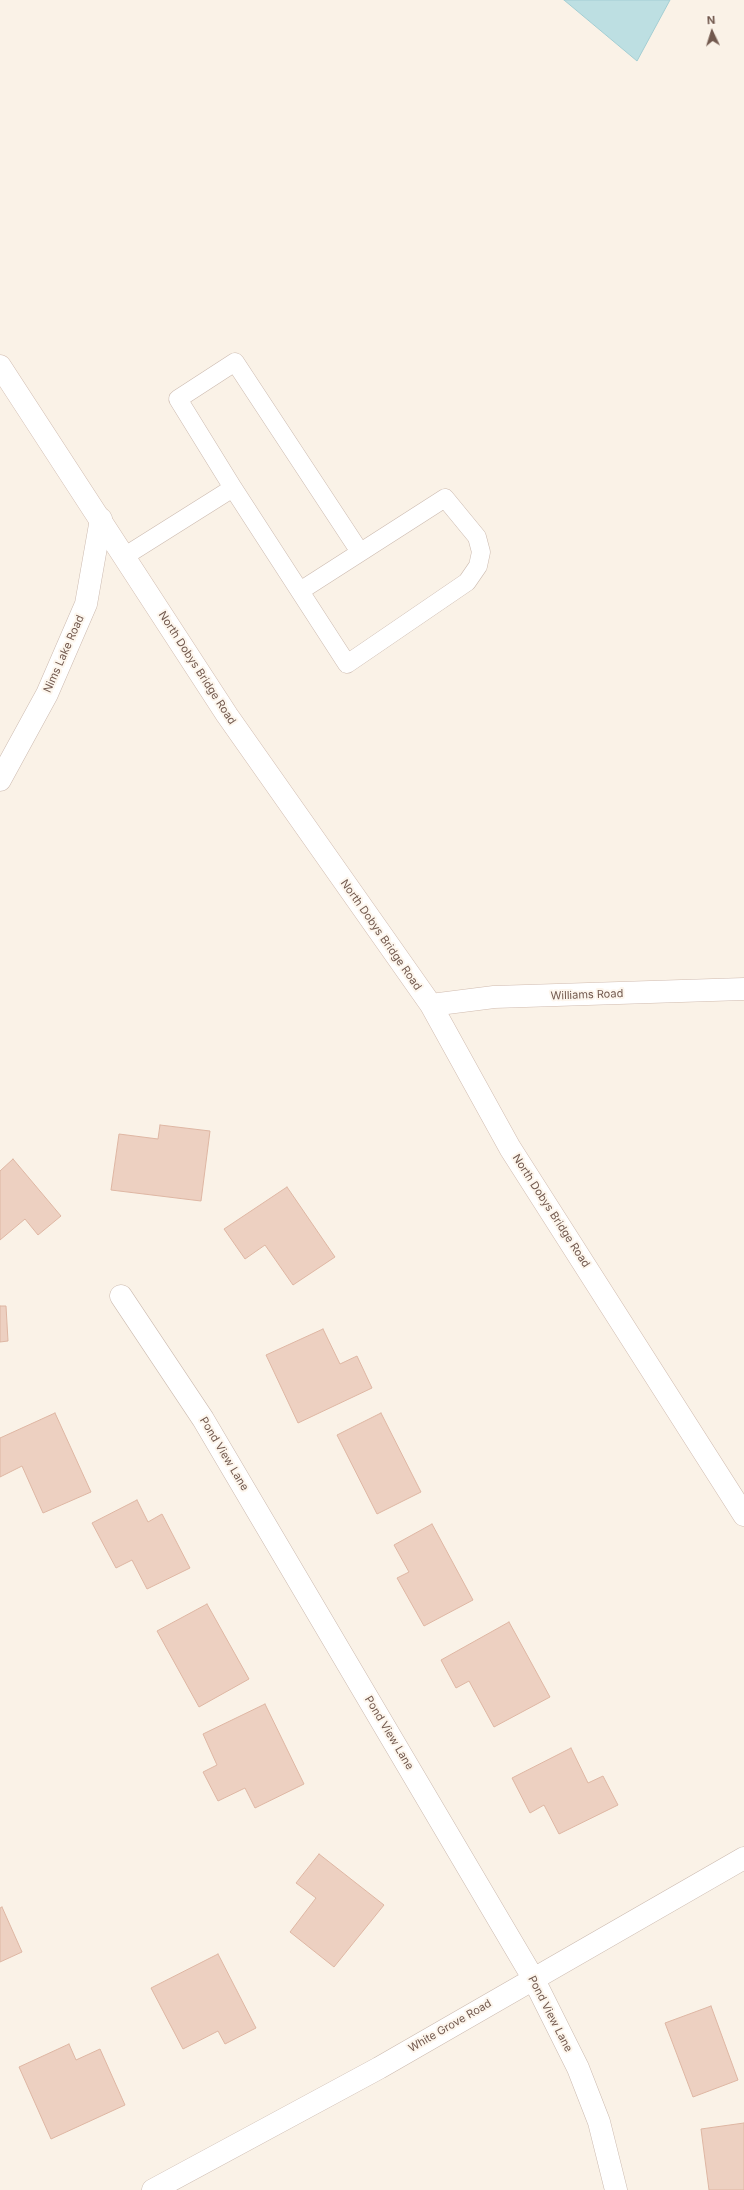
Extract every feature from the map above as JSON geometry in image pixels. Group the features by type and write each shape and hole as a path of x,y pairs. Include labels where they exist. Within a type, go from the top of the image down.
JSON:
{"street":[{"name":"North Dobys Bridge Road","path":"0,366 101,519 227,715 431,1005 510,1148 744,1515"},
{"name":"Nims Lake Road","path":"0,780 46,694 86,604 101,519"},
{"name":"Williams Road","path":"431,1005 494,997 744,989"},
{"name":"Pond View Lane","path":"121,1296 203,1419 533,1978 578,2068 599,2122 616,2190"},
{"name":"White Grove Road","path":"153,2190 379,2068 533,1978 744,1858"}],"lane":[{"path":"300,591 445,498 477,536 481,552 478,566 467,582 347,664 300,591 234,488 178,399 235,362 360,552"},
{"path":"125,556 234,488"}],"water":[{"path":"564,0 670,0 637,61"}],"building":[{"path":"160,1125 210,1131 201,1201 111,1190 119,1134 158,1139"},
{"path":"13,1159 61,1216 38,1235 25,1219 0,1240 0,1171"},
{"path":"287,1187 335,1257 293,1285 265,1245 245,1259 224,1229"},
{"path":"0,1306 6,1306 8,1341 0,1342"},
{"path":"323,1329 340,1364 357,1356 372,1388 298,1423 266,1355"},
{"path":"55,1413 91,1492 43,1513 22,1466 0,1477 0,1438"},
{"path":"381,1413 421,1492 377,1514 337,1435"},
{"path":"137,1500 148,1522 162,1514 190,1568 147,1589 132,1560 116,1568 92,1523"},
{"path":"432,1524 473,1600 424,1626 397,1578 409,1572 394,1545"},
{"path":"207,1604 249,1679 199,1707 157,1631"},
{"path":"509,1622 550,1697 494,1727 469,1681 456,1688 441,1660"},
{"path":"265,1704 304,1784 255,1808 245,1788 218,1801 203,1772 217,1765 203,1734"},
{"path":"571,1748 588,1783 603,1776 618,1805 559,1834 544,1805 530,1813 512,1778"},
{"path":"319,1854 384,1905 334,1967 290,1932 316,1898 296,1883"},
{"path":"2,1907 22,1952 0,1962 0,1908"},
{"path":"218,1954 256,2028 225,2044 218,2031 183,2049 151,1988"},
{"path":"711,2006 738,2080 693,2097 665,2023"},
{"path":"69,2044 76,2060 100,2049 125,2105 51,2139 19,2067"},
{"path":"744,2123 744,2190 709,2190 701,2129"}]}
